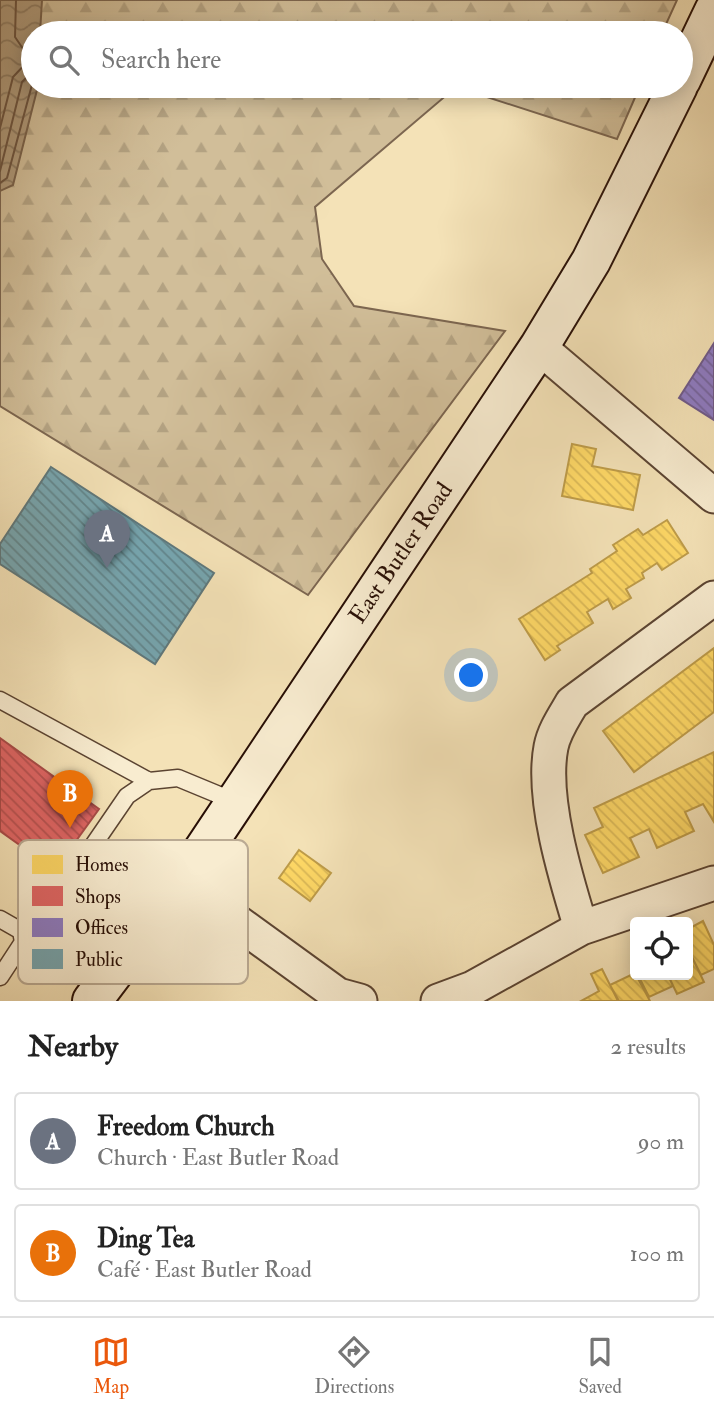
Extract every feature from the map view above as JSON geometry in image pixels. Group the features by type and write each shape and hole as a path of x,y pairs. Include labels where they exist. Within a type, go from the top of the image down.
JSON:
{"main road":[{"path":"693,55 714,11"},
{"name":"East Butler Road","path":"210,840 540,347 591,261 672,98"},
{"name":"East Butler Road","path":"92,1001 105,984"}],"street":[{"path":"540,347 714,496"},
{"path":"581,928 557,845 551,748 558,727 572,704 714,598"},
{"path":"438,1001 472,988 581,928 714,883"},
{"path":"248,930 338,995 360,1001"}],"lane":[{"path":"0,700 149,781"},
{"path":"97,840 127,796 149,781 178,778 236,802"},
{"path":"0,919 18,929"},
{"path":"0,977 18,950"}],"green space":[{"path":"0,0 677,0 667,21 21,21 21,98 443,98 315,207 322,259 354,306 505,331 308,595 0,406"},
{"path":"490,98 635,98 617,139"}],"water":[{"path":"0,0 42,0 41,21 21,21 21,98 35,98 13,185 0,191"}],"building: Homes":[{"path":"572,444 596,449 592,466 640,475 633,510 562,496"},
{"path":"667,520 688,553 662,570 657,563 642,573 644,578 626,589 631,598 613,609 608,599 587,612 593,623 557,646 560,650 545,660 519,619 592,573 590,569 617,551 613,545 638,529 643,535"},
{"path":"714,648 714,712 634,772 603,731"},
{"path":"714,752 714,822 703,804 685,812 694,831 657,848 649,829 630,838 639,857 603,873 585,835 603,827 594,808"},
{"path":"299,850 331,873 310,901 279,878"},
{"path":"703,921 714,945 714,969 701,975 693,959 693,926"},
{"path":"693,959 704,982 677,994 670,980 693,980"},
{"path":"602,969 618,1001 581,1001 599,991 591,974"},
{"path":"630,975 630,980 639,980 650,1001 619,1001 610,985"},
{"path":"640,980 670,980 673,986 649,997"}],"building: Shops":[{"path":"0,738 99,809 77,840 18,840 18,844 0,831"}],"building: Offices":[{"path":"714,343 714,420 679,398"}],"building: Public":[{"path":"51,467 214,573 155,664 0,564 0,544"}],"place":[{"name":"Freedom Church","path":"107,568"},
{"name":"Ding Tea","path":"70,828"}]}
